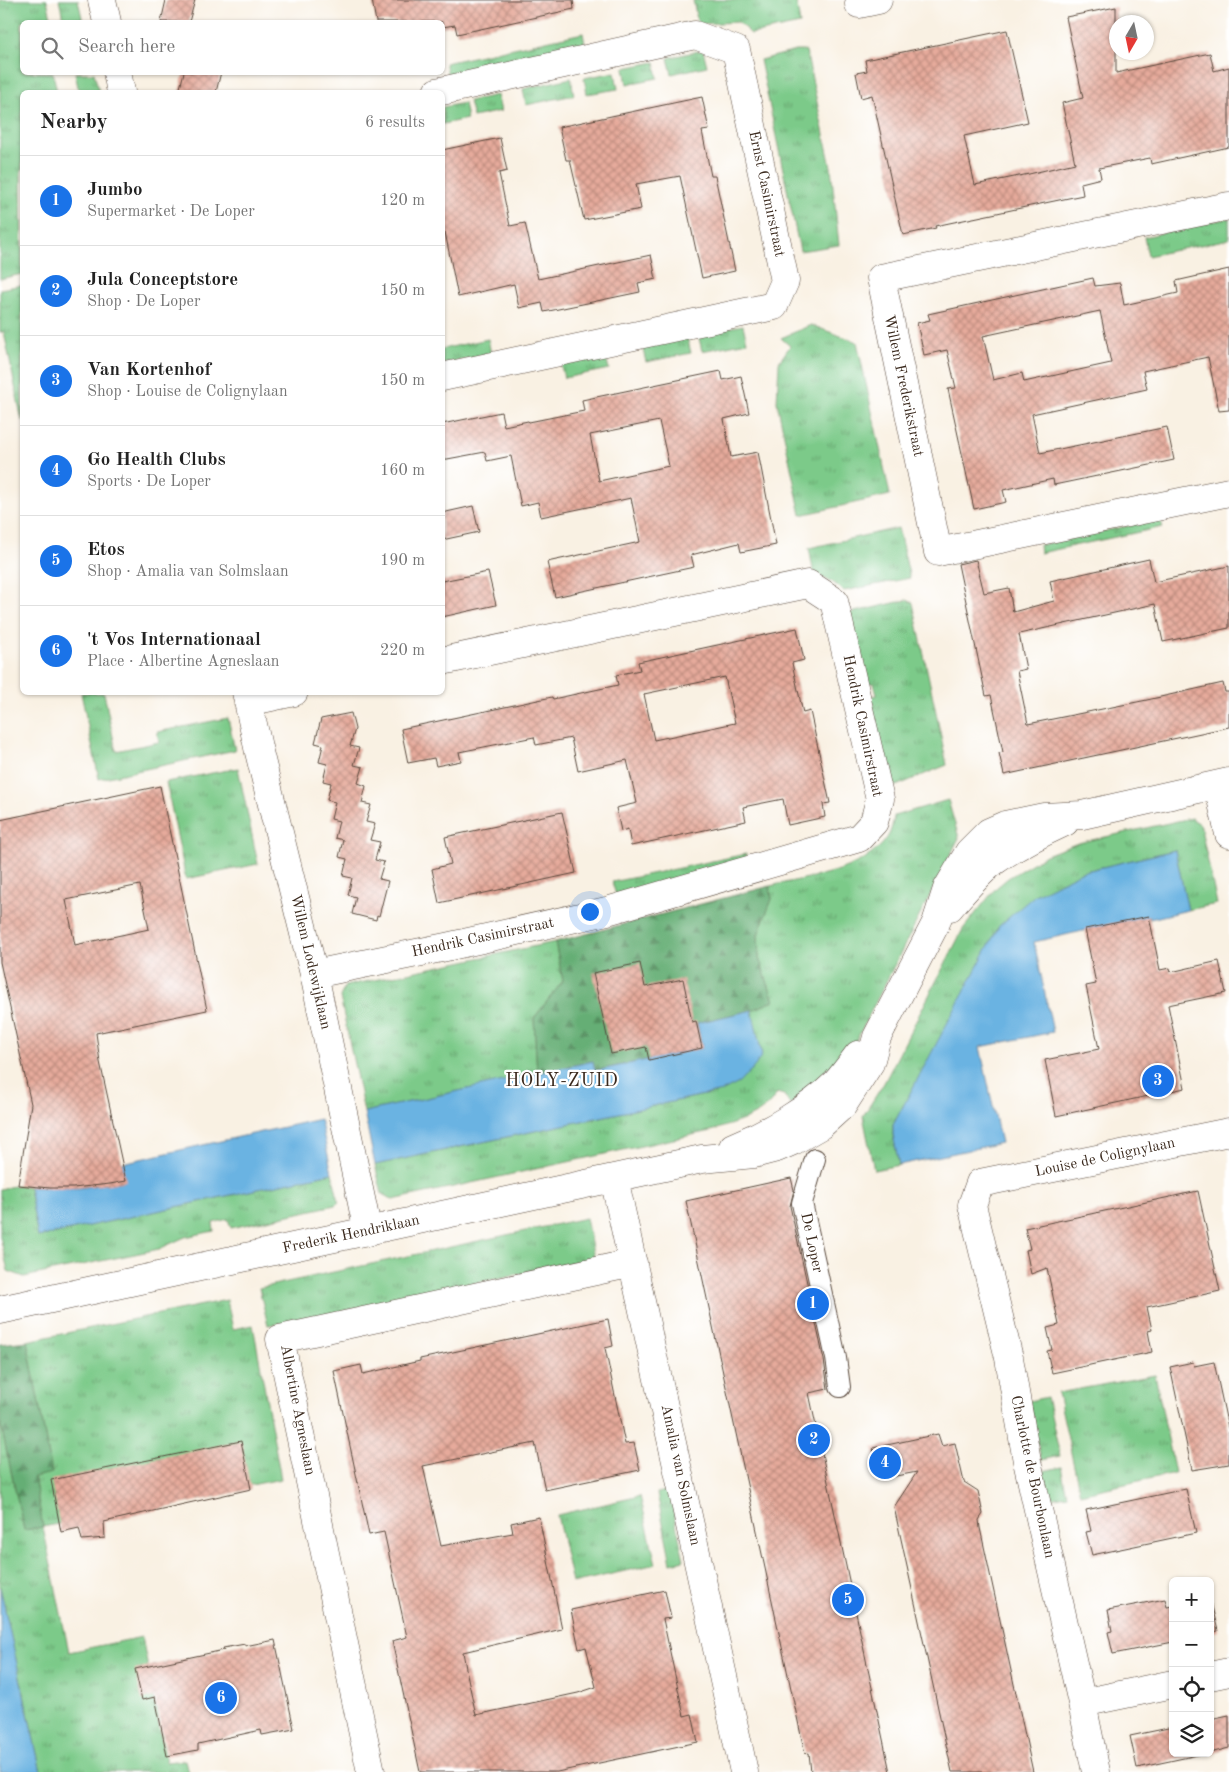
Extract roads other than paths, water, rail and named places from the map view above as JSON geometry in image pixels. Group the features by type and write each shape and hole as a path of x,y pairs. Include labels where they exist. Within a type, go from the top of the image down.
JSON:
{"street":[{"path":"102,0 107,20"},
{"name":"Ernst Casimirstraat","path":"445,90 695,34 736,50 784,281 774,306 445,376"},
{"path":"118,75 121,90"},
{"name":"Willem Frederikstraat","path":"1229,206 881,278 938,552 1229,492"},
{"name":"Hendrik Casimirstraat","path":"314,974 607,911 859,838 874,822 880,799 834,601 808,584 445,660"},
{"path":"247,697 266,695"},
{"name":"Willem Lodewijklaan","path":"247,697 314,974 368,1232"},
{"path":"1223,783 1229,834"},
{"name":"Frederik Hendriklaan","path":"0,1310 702,1159 749,1141 813,1102 836,1082 877,1037 936,923 975,878 993,862 1048,830 1082,814 1223,783"},
{"name":"Louise de Colignylaan","path":"980,1183 1229,1132"},
{"name":"De Loper","path":"815,1159 802,1202 836,1358 840,1386"},
{"name":"Amalia van Solmslaan","path":"614,1178 744,1772"},
{"name":"Charlotte de Bourbonlaan","path":"980,1183 972,1205 1009,1358 1027,1461 1096,1772"},
{"name":"Albertine Agneslaan","path":"371,1772 280,1339 633,1263"},
{"path":"1214,1675 1229,1672"},
{"path":"1082,1703 1169,1685"}],"water":[{"path":"1175,850 1188,910 1150,919 1149,916 1034,942 1053,1032 980,1047 1001,1143 899,1165 893,1125 999,926 1035,895 1081,872"},
{"path":"752,1010 762,1055 755,1066 739,1083 723,1091 375,1165 364,1112 593,1061 595,1071 702,1048 697,1023"},
{"path":"320,1119 332,1173 38,1237 29,1187 79,1188 125,1181 122,1163"},
{"path":"0,1587 41,1772 0,1772"}],"place":[{"name":"Van Kortenhof","path":"1158,1081"},
{"name":"Jumbo","path":"813,1304"},
{"name":"Jula Conceptstore","path":"814,1440"},
{"name":"Go Health Clubs","path":"885,1463"},
{"name":"Etos","path":"848,1600"},
{"name":"'t Vos Internationaal","path":"221,1698"}],"district":[{"name":"HOLY-ZUID","path":"562,1081"}]}
